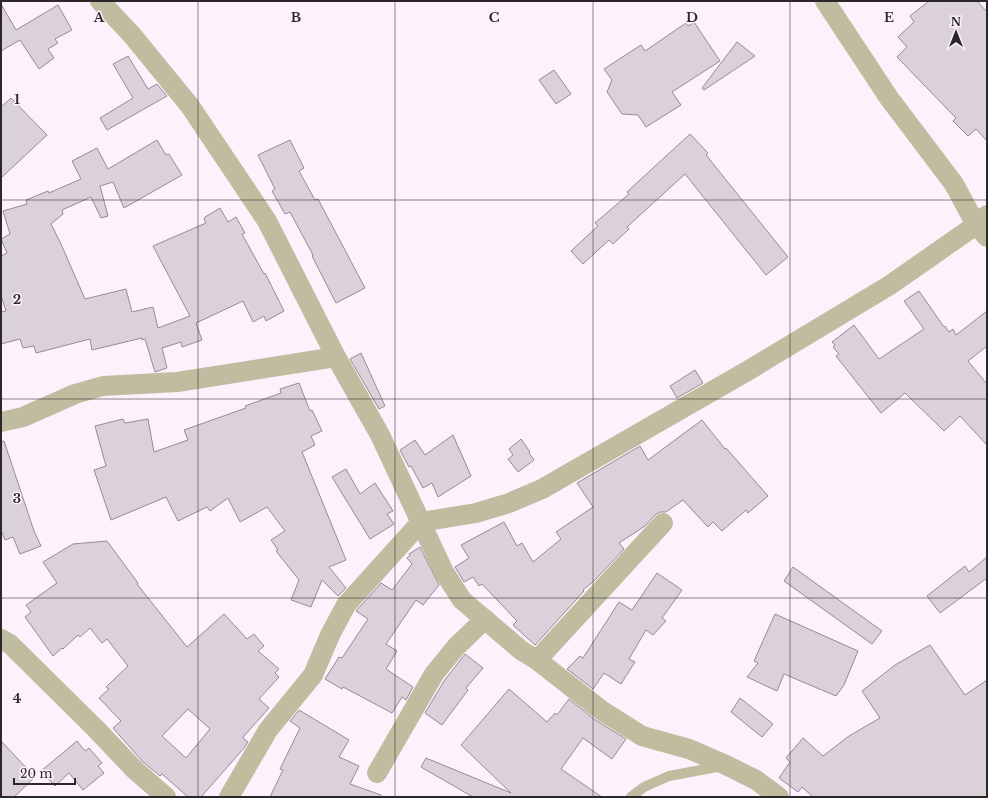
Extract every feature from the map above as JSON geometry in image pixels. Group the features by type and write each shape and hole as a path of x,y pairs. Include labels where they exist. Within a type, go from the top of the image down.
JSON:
{"street":[{"path":"100,1 132,35 190,106 267,222 336,357 380,435 444,572 462,600 522,651 537,660 601,710 642,736 689,749 726,765 756,780 779,797"},
{"path":"229,797 268,730 313,674 330,635 346,605 421,522 476,513 509,503 542,489 749,370 890,285 983,226 954,184 890,98 825,1"},
{"path":"1,422 23,416 75,394 103,386 177,382 336,357"},
{"path":"537,660 663,523"},
{"path":"377,773 434,674 456,647 484,619"},
{"path":"1,639 10,644 96,728 135,770 166,797"}],"lane":[{"path":"631,797 644,787 670,776 726,765"}],"building":[{"path":"929,1 977,1 987,12 987,141 976,129 968,136 953,121 956,118 897,57 907,47 898,37 914,22 910,16"},
{"path":"1,4 16,30 58,5 72,30 55,39 58,43 48,49 54,58 39,69 20,40 1,51"},
{"path":"694,22 720,61 672,92 681,105 646,127 638,115 622,114 607,92 612,80 604,69 641,45 645,51 686,23 688,26"},
{"path":"737,42 755,56 704,90 702,88"},
{"path":"128,56 148,89 157,84 167,96 107,130 100,118 133,98 113,64"},
{"path":"554,70 571,94 556,104 539,80"},
{"path":"11,98 47,135 1,178 1,107"},
{"path":"690,134 708,153 706,155 788,257 766,275 685,174 627,227 629,229 613,244 609,240 583,264 571,251 598,226 595,223 629,194 627,192"},
{"path":"157,140 166,155 169,154 182,175 124,208 113,182 100,186 108,216 101,218 91,197 62,210 63,214 51,224 85,299 126,289 132,312 153,307 158,328 190,316 153,246 206,223 204,219 205,217 220,208 228,222 236,217 245,233 242,234 264,274 265,273 284,311 266,321 264,316 253,322 243,301 196,323 202,340 182,347 181,342 162,348 167,368 155,372 145,339 142,340 142,338 92,350 90,339 36,353 34,346 23,348 20,339 1,344 1,312 6,311 1,295 1,256 7,253 1,239 10,234 3,211 27,204 26,200 48,191 49,193 81,179 72,161 97,148 108,169"},
{"path":"290,140 304,168 299,171 315,200 318,199 365,288 336,303 290,212 285,214 272,191 275,189 258,155"},
{"path":"919,291 944,327 945,326 949,332 953,329 956,335 987,311 987,346 968,361 987,384 987,445 960,416 944,431 905,393 881,413 836,356 839,354 833,347 835,345 832,342 854,325 879,359 924,329 904,301"},
{"path":"361,353 385,406 379,409 350,359"},
{"path":"695,370 703,383 677,398 670,386"},
{"path":"299,383 310,411 312,410 322,431 311,436 315,445 302,452 346,560 329,567 346,588 338,596 322,580 311,607 291,600 299,580 276,551 278,550 271,540 285,531 267,507 240,522 228,498 210,511 207,507 178,521 166,497 111,520 94,470 106,466 95,426 123,419 125,423 148,419 154,452 188,440 184,430 246,408 245,406 281,393 280,389"},
{"path":"702,420 725,449 726,448 768,496 748,513 746,510 722,531 713,522 708,527 683,500 666,512 660,512 655,515 645,526 619,543 624,549 594,581 583,590 584,591 535,645 513,625 517,621 482,584 479,586 473,577 464,582 455,567 469,558 461,545 504,522 517,546 522,543 533,562 561,539 556,532 593,507 577,483 640,446 648,460"},
{"path":"453,435 471,476 438,497 432,483 423,488 400,450 415,440 425,455"},
{"path":"521,439 534,460 518,472 508,459 513,455 509,449"},
{"path":"4,441 34,531 41,546 20,554 13,537 5,540 1,530 1,442"},
{"path":"346,469 360,494 375,483 393,511 387,514 394,524 370,539 332,477"},
{"path":"107,541 138,583 137,584 187,647 224,614 247,639 254,634 264,646 258,651 279,669 275,673 279,677 259,699 269,708 244,736 243,738 248,742 244,748 201,797 188,797 162,774 160,776 143,762 113,728 121,721 99,698 109,689 106,687 128,666 107,639 102,643 90,628 80,637 78,635 53,656 25,617 31,612 26,605 57,583 43,562 73,544","holes":["188,709 210,729 186,758 162,736"]},
{"path":"420,547 439,585 423,605 416,600 386,644 397,651 386,669 413,687 406,700 402,697 392,713 343,687 342,689 325,679 339,657 342,658 368,619 356,611 381,583 392,590 412,564 407,558 410,555 409,554"},
{"path":"987,557 987,578 940,613 927,596 965,566 969,572"},
{"path":"793,567 882,631 872,644 784,581"},
{"path":"657,573 682,590 662,618 666,621 653,635 646,630 629,659 635,662 621,684 604,673 593,689 567,669 580,656 583,658 619,602 632,610"},
{"path":"775,614 858,651 844,685 836,696 784,674 777,691 747,677 758,663 754,661"},
{"path":"930,645 965,695 987,680 987,797 813,797 802,787 798,792 779,778 790,762 786,758 803,738 823,756 849,736 880,718 862,691 895,665"},
{"path":"465,654 483,668 466,688 468,690 442,725 425,713 444,681"},
{"path":"509,689 547,722 555,713 557,715 569,699 594,719 626,739 612,759 583,738 561,769 602,797 473,797 421,767 426,758 511,793 461,745"},
{"path":"740,698 773,724 762,737 731,712"},
{"path":"299,710 349,740 339,757 359,766 350,784 381,795 381,797 270,797 283,770 280,769 300,728 290,721"},
{"path":"1,741 35,777 14,797 1,797"},
{"path":"77,741 85,751 89,748 102,763 98,766 104,773 83,790 69,773 55,786 41,771"}]}
